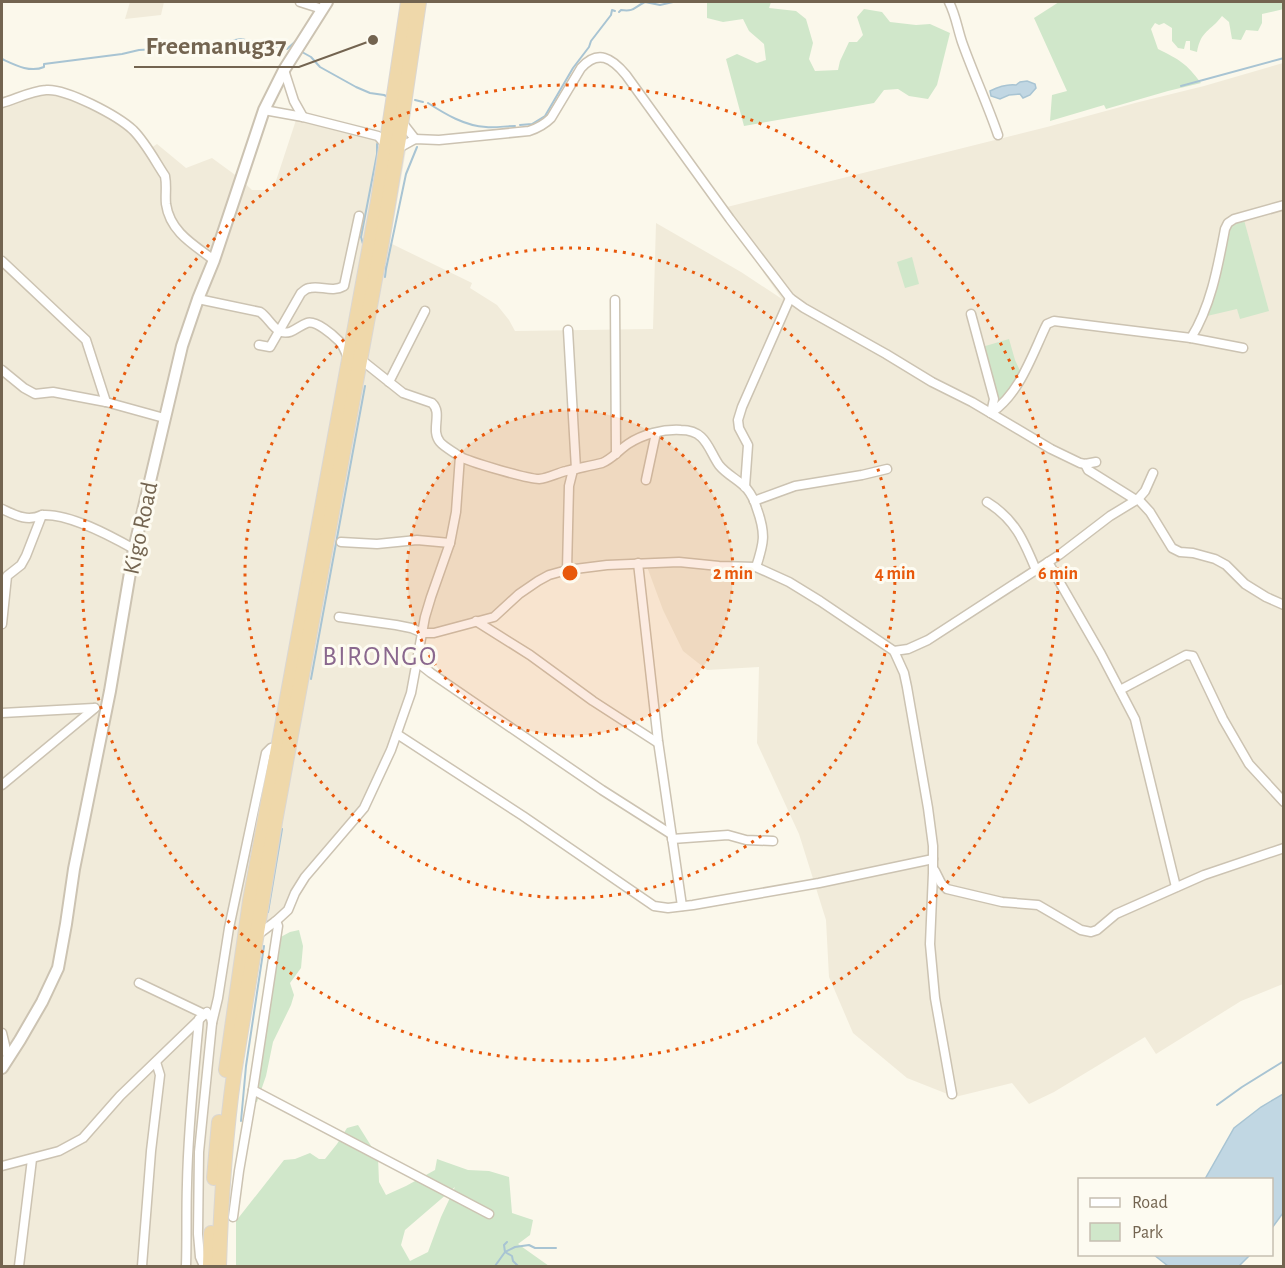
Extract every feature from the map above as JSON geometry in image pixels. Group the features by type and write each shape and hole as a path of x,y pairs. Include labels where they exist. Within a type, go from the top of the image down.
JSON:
{"highway":[{"path":"210,1266 216,1149 229,1040 250,901 354,359 408,2"},
{"path":"219,1266 222,1187 229,1107 256,936 357,374 354,359 355,329 388,140 401,121 418,2"}],"street":[{"path":"300,2 324,5"},
{"path":"950,2 957,16 958,29 978,85 985,97 998,135"},
{"name":"Kigo Road","path":"2,1068 42,1002 58,968 74,869 107,708 134,549 182,346 214,260 264,110 284,70 324,5"},
{"path":"264,110 303,117 388,140 440,140 529,131 545,125 551,118 586,63 593,58 601,57 609,60 617,64 626,75 789,298 837,328 1051,449 1076,462 1085,464 1096,462"},
{"path":"284,70 294,101 303,117"},
{"path":"2,103 40,91 54,90 71,94 119,119 138,136 165,176 168,213 176,230 214,260"},
{"path":"401,121 415,139"},
{"path":"1191,338 1199,325 1213,285 1228,223 1234,219 1284,205"},
{"path":"259,345 270,346 301,293 310,287 332,289 344,286 359,216"},
{"path":"2,261 86,340 106,402"},
{"path":"745,487 748,445 738,420 789,298"},
{"path":"198,299 260,312 278,331 289,333 306,323 319,324 340,341 354,359 373,369 407,395 436,406 438,411 436,428 440,442 460,456 530,478 546,478 564,471 602,463 638,439 656,433 689,430 707,442 723,470 745,487 754,501 763,528 764,541 756,567"},
{"path":"615,300 616,454"},
{"path":"389,382 424,311"},
{"path":"971,314 994,399 991,414"},
{"path":"991,414 1006,400 1026,368 1047,324 1054,321 1191,338 1243,348"},
{"path":"340,341 355,329"},
{"path":"567,570 569,490 575,470 568,330"},
{"path":"357,374 373,369"},
{"path":"2,370 35,394 53,392 106,402 164,418"},
{"path":"646,480 656,433"},
{"path":"256,936 288,910 305,877 364,808 391,750 409,700 425,617 450,543 456,513 460,456"},
{"path":"1085,464 1088,470 1137,499 1150,512 1172,548 1180,552 1215,559 1226,565 1245,584 1284,605"},
{"path":"754,501 795,486 887,469"},
{"path":"894,651 908,649 928,640 1048,562 1137,499 1145,490 1153,473"},
{"path":"987,502 1006,515 1020,535 1036,570"},
{"path":"2,510 31,519 42,515 77,522 134,549"},
{"path":"2,624 8,576 21,565 42,515"},
{"path":"341,542 377,544 417,540 450,543"},
{"path":"339,616 411,628 423,633 434,633 494,617 519,594 549,575 567,570 607,565 679,562 756,567 789,582 894,651 907,687 928,808 933,859 930,952 935,998 952,1094"},
{"path":"1048,562 1135,719 1176,887"},
{"path":"638,563 658,743 682,906"},
{"path":"476,621 530,655 593,701 658,743"},
{"path":"1120,690 1186,655 1193,656 1222,719 1250,764 1284,802"},
{"path":"417,662 672,836 728,835 746,840 773,841"},
{"path":"2,785 95,708"},
{"path":"2,713 107,708"},
{"path":"397,734 532,822 654,906 668,908 819,883 933,859"},
{"path":"204,1266 200,1257 198,1234 199,1152 212,1023 229,928 266,753 271,748 278,747"},
{"path":"933,869 947,889 1002,902 1038,905 1082,930 1090,932 1116,914 1203,874 1284,848"},
{"path":"261,910 267,919 276,921"},
{"path":"233,1217 278,926 276,921"},
{"path":"139,983 201,1017 208,1015 212,1023"},
{"path":"2,1167 68,1147 83,1138 120,1096 210,1009 218,998"},
{"path":"186,1266 187,1174 193,1085 201,1017"},
{"path":"2,1033 8,1058"},
{"path":"142,1266 151,1151 160,1075 156,1062"},
{"path":"253,1090 489,1214"},
{"path":"19,1266 32,1159"}],"shaded area":[{"path":"130,2 164,2 161,15 125,19"},
{"path":"1283,63 1283,984 1241,1001 1156,1054 1145,1037 1054,1092 1029,1104 1012,1083 955,1097 907,1078 853,1033 829,977 826,920 799,834 757,743 759,667 707,670 683,651 663,610 646,564 550,576 495,617 424,634 411,694 365,808 306,878 289,911 259,937 237,1076 224,1266 2,1266 2,101 39,89 86,98 151,148 157,144 186,168 212,158 252,190 273,190 296,120 359,134 406,150 390,243 472,283 470,288 497,305 515,331 653,329 656,223 741,272 782,299 719,209 1047,127"}],"green space":[{"path":"707,2 771,2 769,8 796,11 806,19 813,43 809,59 815,71 838,70 849,42 857,42 863,35 857,17 864,9 882,12 890,22 930,24 950,33 937,85 928,99 909,96 898,89 884,90 874,103 744,126 726,59 737,54 757,63 766,60 764,44 749,31 743,19 723,22 707,18"},
{"path":"1059,2 1283,2 1284,9 1262,14 1262,23 1258,31 1246,30 1241,40 1232,39 1229,22 1222,16 1201,39 1197,52 1190,50 1190,41 1186,41 1184,49 1178,48 1172,41 1172,28 1164,23 1159,25 1155,23 1151,29 1158,49 1182,63 1201,83 1106,109 1104,105 1050,121 1052,95 1067,91 1034,18"},
{"path":"1244,220 1269,311 1240,319 1237,309 1207,316 1219,275 1230,223"},
{"path":"912,257 919,284 905,288 897,262"},
{"path":"1009,339 1021,373 998,406 982,347"},
{"path":"299,930 303,946 301,968 290,983 294,995 273,1042 266,1076 257,1102 252,1102 277,939"},
{"path":"358,1125 378,1157 379,1182 386,1195 435,1170 437,1159 468,1170 489,1171 509,1177 512,1213 533,1220 530,1235 518,1244 549,1266 236,1266 236,1221 284,1160 295,1159 310,1153 319,1159 325,1159 347,1128","holes":["455,1187 428,1252 410,1261 401,1245 405,1230"]}],"water":[{"path":"1027,81 1035,84 1036,88 1030,95 1023,98 1020,94 1000,99 991,96 990,91 996,88"},
{"path":"1283,1094 1283,1213 1273,1227 1273,1178 1206,1178 1234,1128 1261,1107"},
{"path":"1155,1256 1249,1256 1239,1266 1168,1266"}],"waterway":[{"path":"619,12 632,10 645,2 660,5 673,2"},
{"path":"520,125 532,124 545,116 573,68 611,15 612,10 615,11"},
{"path":"2,59 23,68 39,69 44,67 44,64 139,50 194,47 241,39 287,49 297,40"},
{"path":"302,52 311,57 320,67 356,87 388,97"},
{"path":"1181,86 1284,58"},
{"path":"415,100 423,102"},
{"path":"428,103 470,124 489,127 515,126"},
{"path":"363,244 361,237 377,144"},
{"path":"386,269 406,174 417,147"},
{"path":"384,265 385,277"},
{"path":"311,679 365,386"},
{"path":"268,912 282,829"},
{"path":"241,1121 246,1066 264,946"},
{"path":"1217,1105 1284,1061"},
{"path":"507,1242 504,1245 505,1252 512,1256 518,1266"},
{"path":"495,1266 505,1252 515,1247 529,1245 535,1248 556,1248"}],"place":[{"name":"Freemanug37","path":"373,40"}],"district":[{"name":"BIRONGO","path":"380,656"}]}
